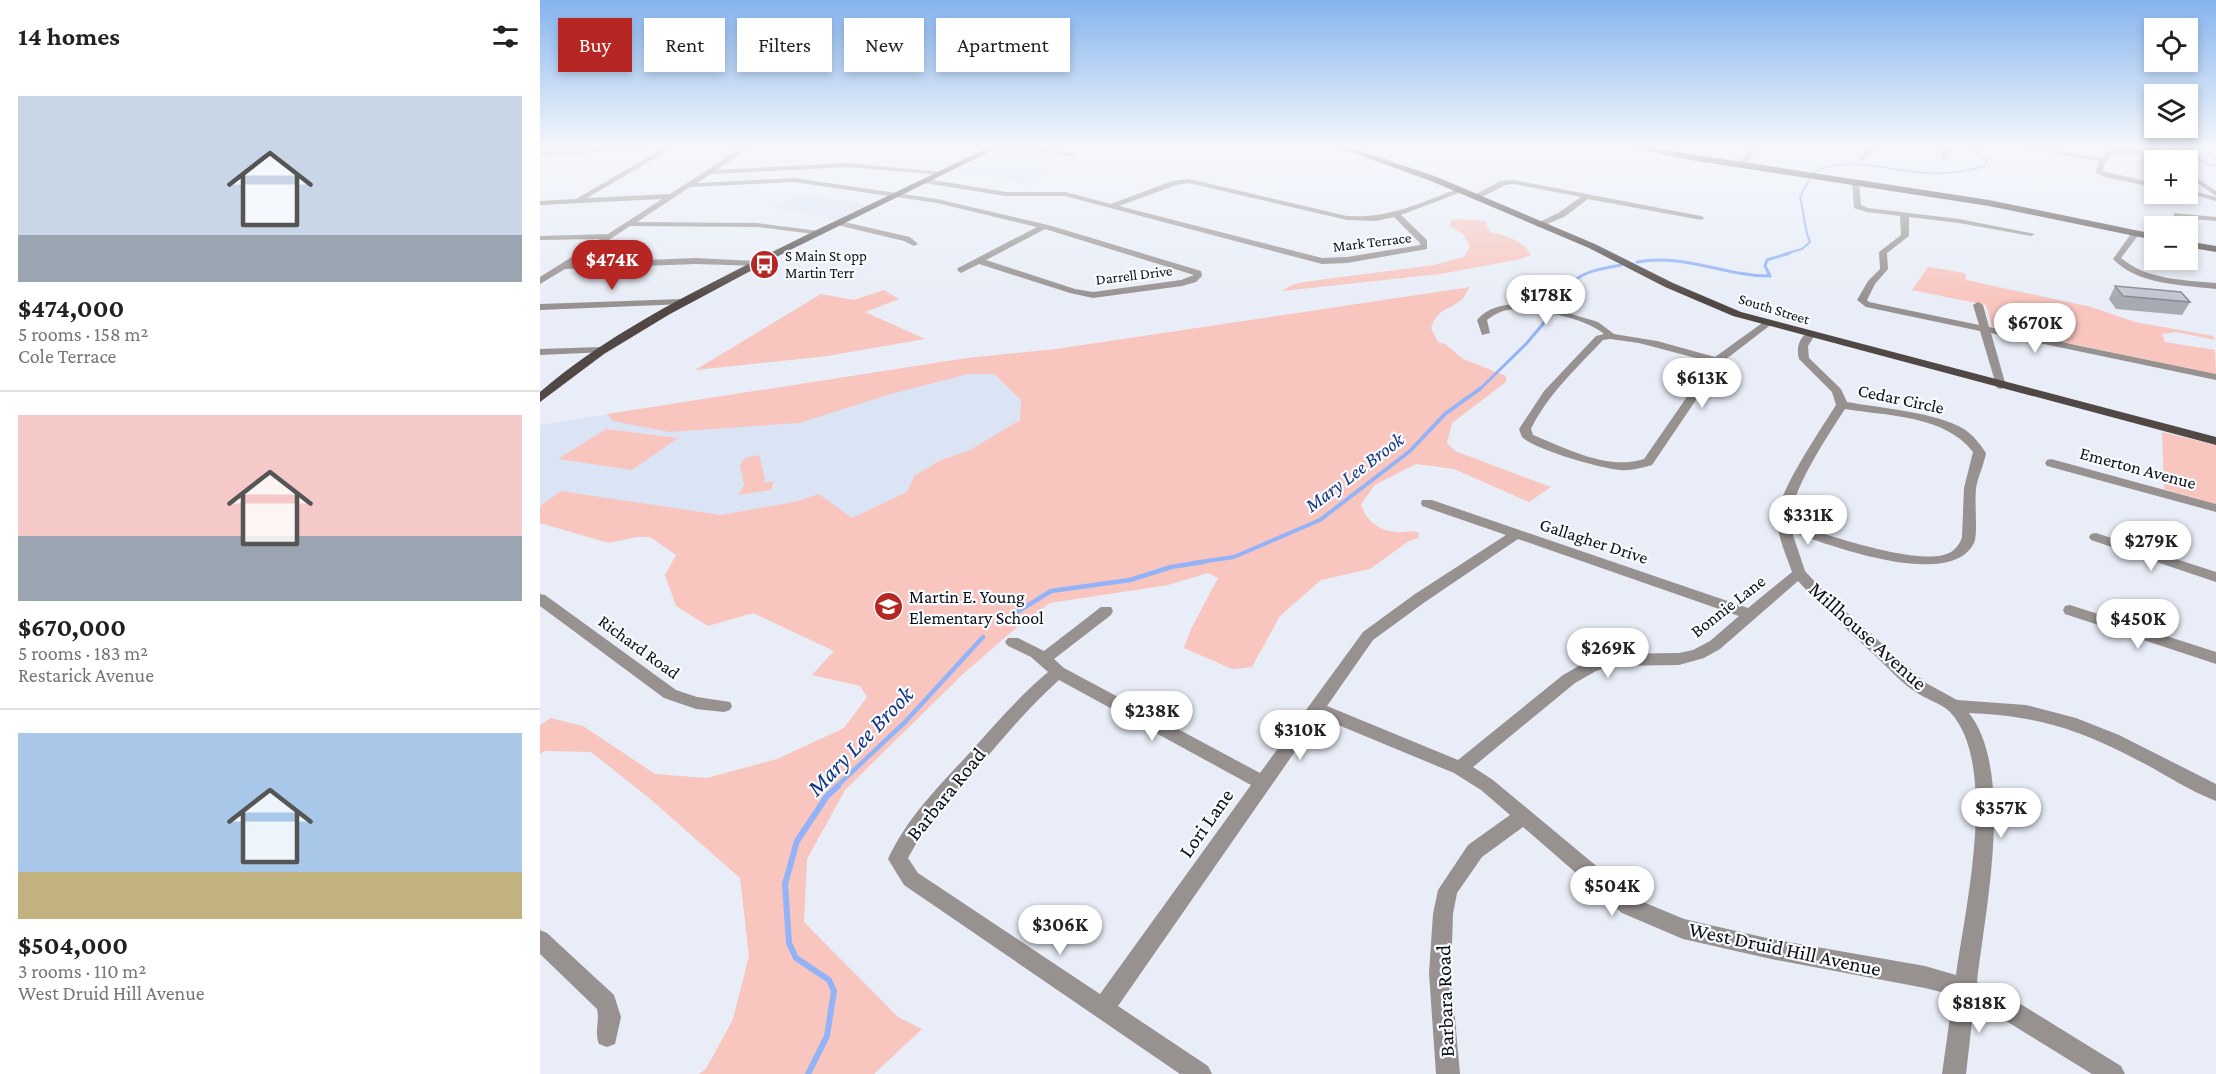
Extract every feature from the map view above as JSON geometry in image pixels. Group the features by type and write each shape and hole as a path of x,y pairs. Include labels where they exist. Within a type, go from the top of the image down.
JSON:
{"main road":[{"path":"540,397 602,350 678,305 892,198"},
{"name":"South Street","path":"1478,198 1592,246 1716,306 1810,335 2216,441"},
{"path":"1956,198 2144,235"},
{"path":"2198,246 2216,249"}],"street":[{"path":"578,201 583,198"},
{"path":"540,203 632,198"},
{"path":"540,281 669,198"},
{"name":"Darrell Drive","path":"919,198 958,204 1043,227 1170,264 1198,273 1198,276 1182,283 1098,295 1073,291 979,261"},
{"name":"Mark Terrace","path":"1082,198 1305,258 1332,261 1408,252 1424,247 1424,242 1395,214"},
{"path":"1112,206 1134,198"},
{"path":"1263,198 1355,219 1375,219 1440,198"},
{"path":"1540,225 1561,215 1584,198"},
{"path":"1598,198 1701,218"},
{"path":"1856,198 1861,208 1959,221 2031,234"},
{"path":"2198,198 2215,210"},
{"path":"2177,216 2215,210"},
{"path":"1904,215 1905,236 1883,252 1884,269 1869,286 1862,300 1864,303 2216,377"},
{"path":"840,223 903,238 914,244"},
{"path":"628,224 757,225 819,233"},
{"path":"961,270 1043,227"},
{"path":"2136,233 2118,256 2117,259 2123,265 2154,276 2216,286"},
{"path":"540,238 610,236"},
{"path":"542,268 695,261 756,264"},
{"path":"540,307 678,305"},
{"path":"540,312 678,305"},
{"path":"1978,305 2001,386"},
{"path":"1485,333 1482,320 1487,314 1513,306 1591,322 1603,327 1610,335"},
{"path":"1717,361 1610,335 1600,338 1530,417 1525,429 1528,437 1602,463 1628,468 1640,466 1648,462 1717,361 1768,323"},
{"name":"Cedar Circle","path":"1810,335 1805,340 1801,353 1804,359 1837,391 1842,405"},
{"path":"540,351 602,350"},
{"name":"Cedar Circle","path":"1785,525 1900,559 1949,558 1960,554 1967,543 1970,489 1980,453 1969,439 1957,430 1937,423 1842,405"},
{"name":"Cedar Circle","path":"1799,573 1785,525 1787,501 1814,449 1842,405"},
{"name":"Emerton Avenue","path":"2051,463 2216,508"},
{"name":"Gallagher Drive","path":"1427,503 1749,614"},
{"name":"Lori Lane","path":"1103,1008 1368,636 1420,598 1517,534"},
{"path":"2096,537 2216,577"},
{"name":"Bonnie Lane","path":"1460,768 1569,679 1590,667 1610,660 1679,659 1698,654 1715,645 1799,573"},
{"name":"Millhouse Avenue","path":"1799,573 1819,595 1920,687 1954,706 1968,724 1980,753 1984,792 1982,859 1954,1074"},
{"name":"Richard Road","path":"540,599 670,694 696,704 724,706"},
{"path":"2070,610 2216,658"},
{"path":"1044,659 1106,611"},
{"path":"1013,642 1044,659 1058,672 1263,783"},
{"name":"Barbara Road","path":"1058,672 1018,709 939,799 905,844 898,859 911,879 1200,1074"},
{"path":"1954,706 2032,712 2051,716 2092,731 2216,793"},
{"name":"West Druid Hill Avenue","path":"1317,709 1460,768 1487,785 1629,906 1654,918 1683,929 1771,949 1924,977 1965,988 2006,1008 2113,1074"},
{"name":"Barbara Road","path":"1448,1074 1440,973 1443,914 1448,890 1475,851 1522,817"},
{"path":"540,940 606,1003 610,1017 607,1035"}],"shaded area":[{"path":"791,198 829,198 870,204 838,220 771,207"},
{"path":"1460,219 1485,221 1490,232 1519,242 1531,255 1521,259 1440,274 1282,291 1304,282 1434,265 1464,257 1470,247 1463,234 1450,226 1451,221"},
{"path":"1928,267 1965,273 1966,280 2091,307 2135,322 2213,336 2215,340 2177,332 2162,334 2165,342 2215,350 2216,374 1992,327 1986,305 1912,290"},
{"path":"1470,287 1462,299 1437,316 1431,328 1438,342 1445,344 1463,359 1506,376 1506,382 1452,423 1447,443 1455,451 1551,487 1529,502 1454,469 1416,464 1375,485 1361,504 1369,520 1390,531 1419,533 1418,538 1409,541 1370,569 1321,580 1280,616 1252,667 1232,669 1184,648 1191,629 1218,578 1208,573 1168,585 1050,603 1024,621 963,674 845,790 807,859 804,922 898,1017 922,1029 874,1074 699,1074 706,1069 733,1019 749,956 740,878 649,798 591,752 545,751 540,754 540,725 551,718 583,726 655,774 707,778 777,759 844,728 867,697 860,686 812,675 834,651 753,613 708,626 676,606 665,575 676,555 650,537 636,537 609,543 540,523 540,506 561,491 721,515 794,502 819,494 852,518 907,492 914,476 941,460 970,450 1020,420 1021,400 994,374 968,374 891,394 799,423 669,432 613,421 607,414 967,358 1056,349"},
{"path":"884,290 899,299 865,312 925,339 827,356 695,370 821,294 854,300"},
{"name":"Martin E. Young Elementary School","path":"967,358 1171,439 913,692 631,518 540,505 540,425"},
{"path":"606,429 678,438 632,470 558,459"},
{"path":"2162,432 2216,445 2216,504 2164,489"},
{"path":"759,455 765,479 763,483 774,481 771,490 738,495 744,485 740,465 745,458"}],"building":[{"path":"2115,286 2181,292 2190,302 2123,296"}],"waterway":[{"name":"Mary Lee Brook","path":"1785,254 1802,249 1810,242 1800,198"},
{"name":"Mary Lee Brook","path":"1637,262 1672,260 1736,273 1770,276 1765,266 1767,260 1790,253"},
{"name":"Mary Lee Brook","path":"1556,307 1567,287 1581,276 1599,269 1621,265"},
{"name":"Mary Lee Brook","path":"1479,390 1526,344 1549,317"},
{"name":"Mary Lee Brook","path":"1193,563 1234,557 1320,520 1410,451 1445,414 1481,388"},
{"name":"Mary Lee Brook","path":"1001,622 1051,591 1130,580 1171,567 1203,562"},
{"name":"Mary Lee Brook","path":"836,787 905,722 983,637"},
{"name":"Mary Lee Brook","path":"808,1074 827,1036 834,991 829,980 796,958 789,943 785,884 797,841 827,796 838,786"}],"place":[{"name":"S Main St opp Martin Terr","path":"764,265"},
{"name":"Martin E. Young Elementary School","path":"888,607"}]}
